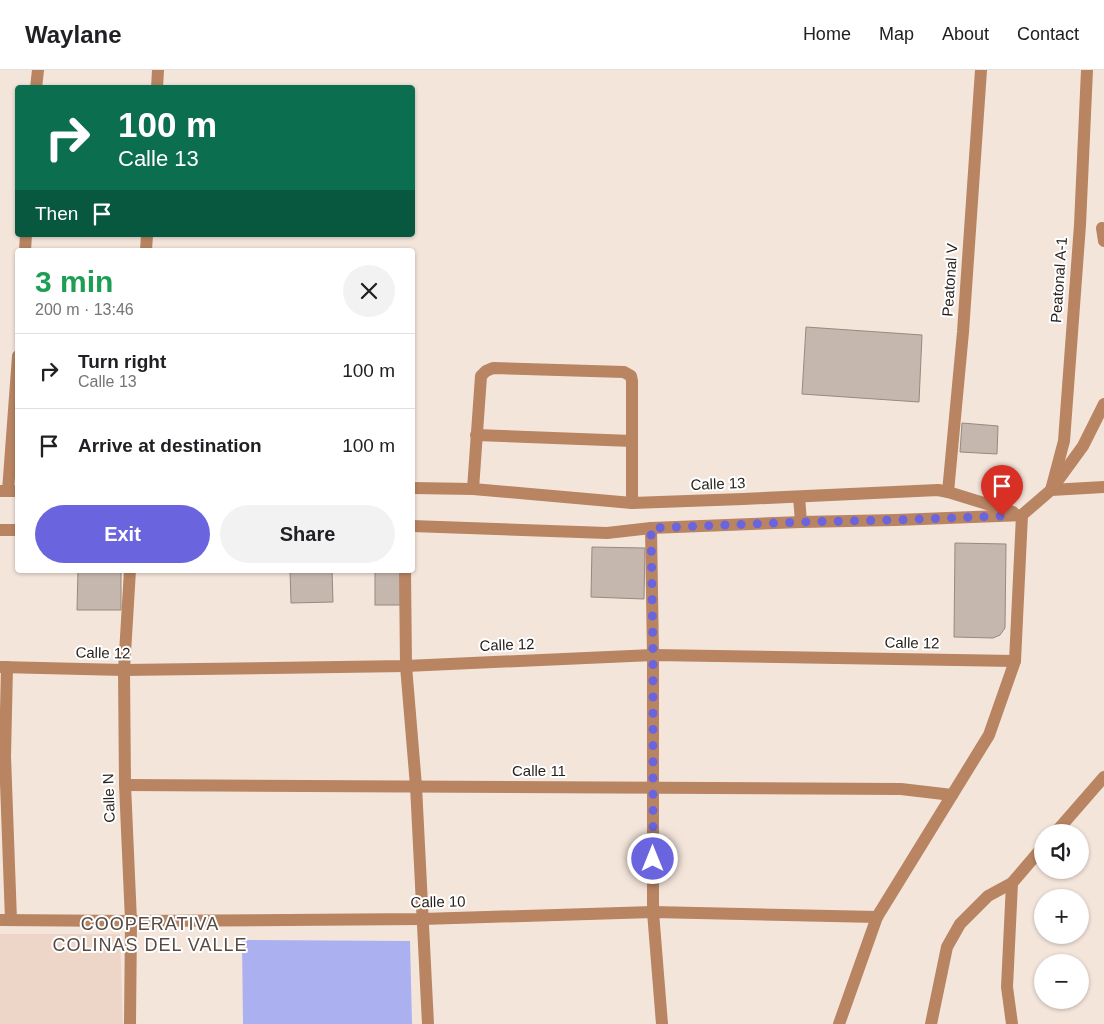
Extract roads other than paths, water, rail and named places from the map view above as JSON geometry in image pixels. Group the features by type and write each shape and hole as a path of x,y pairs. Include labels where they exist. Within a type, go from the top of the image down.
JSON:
{"street":[{"path":"36,85 38,70"},
{"path":"156,85 158,70"},
{"name":"Peatonal V","path":"948,492 963,332 981,70"},
{"name":"Peatonal A-1","path":"1051,490 1064,441 1080,225 1087,70"},
{"path":"473,489 482,376 486,371 493,368 624,372 631,376 632,381 632,503"},
{"path":"9,491 15,401"},
{"path":"415,526 607,533 651,528 1022,515 1051,490 1083,446 1104,404"},
{"path":"476,435 632,441"},
{"path":"1051,490 1104,487"},
{"name":"Calle 13","path":"415,488 473,489 632,503 938,490 1022,515"},
{"path":"798,497 801,522"},
{"path":"839,1024 877,917 988,735 1014,661 1022,515"},
{"path":"651,528 653,912 662,1024"},
{"path":"0,530 15,530"},
{"name":"Calle N","path":"130,573 124,670 125,785 132,922 130,1024"},
{"path":"406,573 406,666 416,786 428,1024"},
{"name":"Calle 12","path":"3,667 124,670 406,666 653,655 1014,661"},
{"path":"3,667 2,756 5,920"},
{"path":"1063,824 1104,777"},
{"name":"Calle 11","path":"125,785 901,789 952,795"},
{"path":"931,1024 947,948 960,924 988,896 1012,883 1034,857"},
{"path":"1012,883 1007,988 1012,1024"},
{"name":"Calle 10","path":"5,920 132,922 422,919 653,912 877,917"}],"district":[{"name":"COOPERATIVA COLINAS DEL VALLE","path":"150,934"}]}
